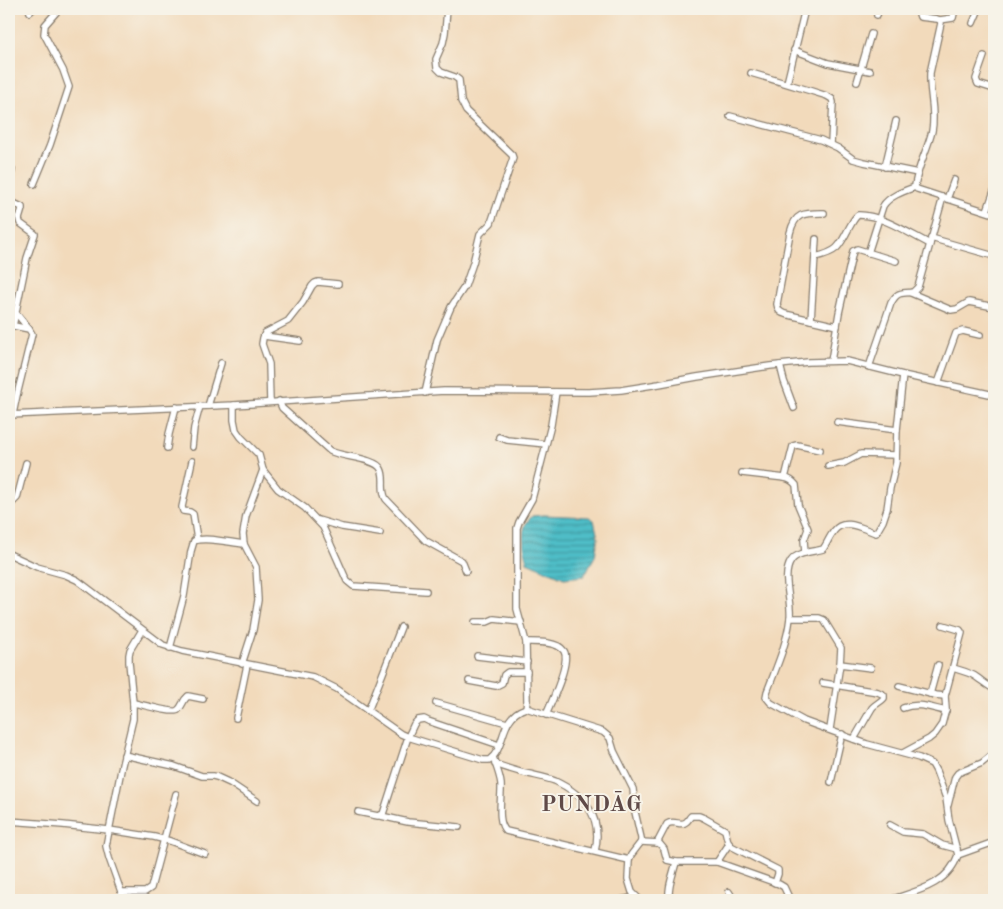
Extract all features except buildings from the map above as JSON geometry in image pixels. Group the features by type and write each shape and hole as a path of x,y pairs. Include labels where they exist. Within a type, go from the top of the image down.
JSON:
{"street":[{"path":"34,184 50,145 69,87 63,70 44,34 45,25 59,9"},
{"path":"787,83 805,9"},
{"path":"919,9 920,16 940,20 953,18 955,9"},
{"path":"974,23 979,9"},
{"path":"425,393 440,333 451,306 465,286 480,234 491,222 513,158 466,111 461,101 459,80 438,69 436,59 443,43 447,10"},
{"path":"915,187 932,128 934,114 930,73 940,20"},
{"path":"857,82 871,34"},
{"path":"794,50 828,63 870,71"},
{"path":"984,56 976,79 978,84 994,89"},
{"path":"751,73 832,99 831,144"},
{"path":"730,116 821,140 864,162 918,174"},
{"path":"885,167 896,121"},
{"path":"9,182 12,170"},
{"path":"869,367 891,304 897,294 915,291 918,287 945,198 954,180"},
{"path":"915,187 994,214"},
{"path":"868,253 886,201 915,187"},
{"path":"987,211 994,191"},
{"path":"9,201 22,207 20,223 35,234 27,258 16,313 11,326 30,330"},
{"path":"781,312 778,310 777,304 791,226 800,215 824,212"},
{"path":"815,257 832,252 841,244 856,216 866,215 879,218 931,241 994,256"},
{"path":"811,320 816,239"},
{"path":"832,361 837,326 852,254 856,249 896,261"},
{"path":"270,402 269,364 262,344 265,333 288,321 315,283 338,284"},
{"path":"911,292 951,310 955,310 969,302 994,307"},
{"path":"773,310 837,326"},
{"path":"16,313 32,332 32,337 11,415 234,405 444,391 588,392 620,390 780,365 832,361 847,361 994,395"},
{"path":"938,383 956,333 963,331 980,335"},
{"path":"264,336 300,341"},
{"path":"208,406 221,363"},
{"path":"780,365 794,408"},
{"path":"890,900 932,886 954,866 958,852 949,820 946,798 932,764 919,758 867,744 804,721 771,703 766,697 784,644 790,618 787,575 788,567 795,556 823,549 833,532 842,525 851,525 876,533 883,520 887,509 896,455 902,375"},
{"path":"526,708 526,642 517,609 517,528 532,499 551,425 556,392"},
{"path":"279,401 282,408 330,451 378,465 382,471 383,494 392,507 426,541 462,561 466,572"},
{"path":"234,405 236,430 259,455 263,470 278,489 298,502 324,527 347,581 353,586 426,591"},
{"path":"192,447 194,428 200,406"},
{"path":"167,448 176,407"},
{"path":"837,422 897,430"},
{"path":"499,437 507,440 546,444"},
{"path":"785,478 793,446 797,445 820,450"},
{"path":"828,466 844,463 861,454 896,455"},
{"path":"192,461 182,508 183,511 193,514 197,540"},
{"path":"9,502 13,502 16,498 26,463"},
{"path":"236,718 258,600 256,567 244,544 243,534 246,516 263,470"},
{"path":"742,474 785,478 791,480 796,485 800,509 808,531 804,542 805,553"},
{"path":"318,520 342,527 380,533"},
{"path":"170,648 184,596 194,541 207,540 244,544"},
{"path":"9,554 37,567 77,580 162,645 313,677 337,689 401,734 483,760 489,760 493,757 507,723 514,715 526,708 596,729 607,735 632,789 641,842 629,860 628,879 629,886 638,899"},
{"path":"790,618 819,618 824,620 841,648 830,729"},
{"path":"475,622 486,622 494,619 521,622"},
{"path":"903,754 929,739 942,724 946,711 945,696 962,633 960,630 943,625"},
{"path":"368,711 401,628"},
{"path":"124,900 106,846 132,724 133,702 129,654 142,630"},
{"path":"526,642 546,642 562,648 565,654 562,675 546,715"},
{"path":"477,656 527,662"},
{"path":"840,664 871,668"},
{"path":"930,694 938,665"},
{"path":"953,668 976,676 994,689"},
{"path":"469,681 496,686 502,683 505,673 527,672"},
{"path":"823,683 878,692 884,695 884,698 872,708 854,739"},
{"path":"899,686 945,696"},
{"path":"133,702 163,710 176,711 188,696 203,700"},
{"path":"436,703 507,723"},
{"path":"903,708 920,705 946,711"},
{"path":"381,816 386,809 390,790 408,737 418,720 424,720 499,745"},
{"path":"831,782 842,734"},
{"path":"947,807 955,777 958,773 982,762 994,753"},
{"path":"124,755 174,766 202,776 217,777 230,783 257,801"},
{"path":"493,757 499,773 501,820 506,831 629,860"},
{"path":"496,764 553,780 581,798 588,805 596,824 597,843 595,851"},
{"path":"121,892 145,892 151,888 176,794"},
{"path":"358,812 408,822 459,827"},
{"path":"657,843 669,822 685,824 692,816 704,818 725,830 729,844 778,870 775,882"},
{"path":"9,821 109,830 163,839 205,854"},
{"path":"890,825 903,832 924,834 958,852 994,842"},
{"path":"641,842 662,845 666,860 676,862 717,862 775,882 784,888 790,900"},
{"path":"717,862 729,844"},
{"path":"670,900 668,893 676,862"},
{"path":"729,892 734,900"},
{"path":"621,900 638,899"}],"water":[{"path":"532,516 589,517 594,520 598,538 595,556 584,576 564,578 527,562 523,539 524,530"}],"district":[{"name":"PUNDĀG","path":"592,805"}]}
